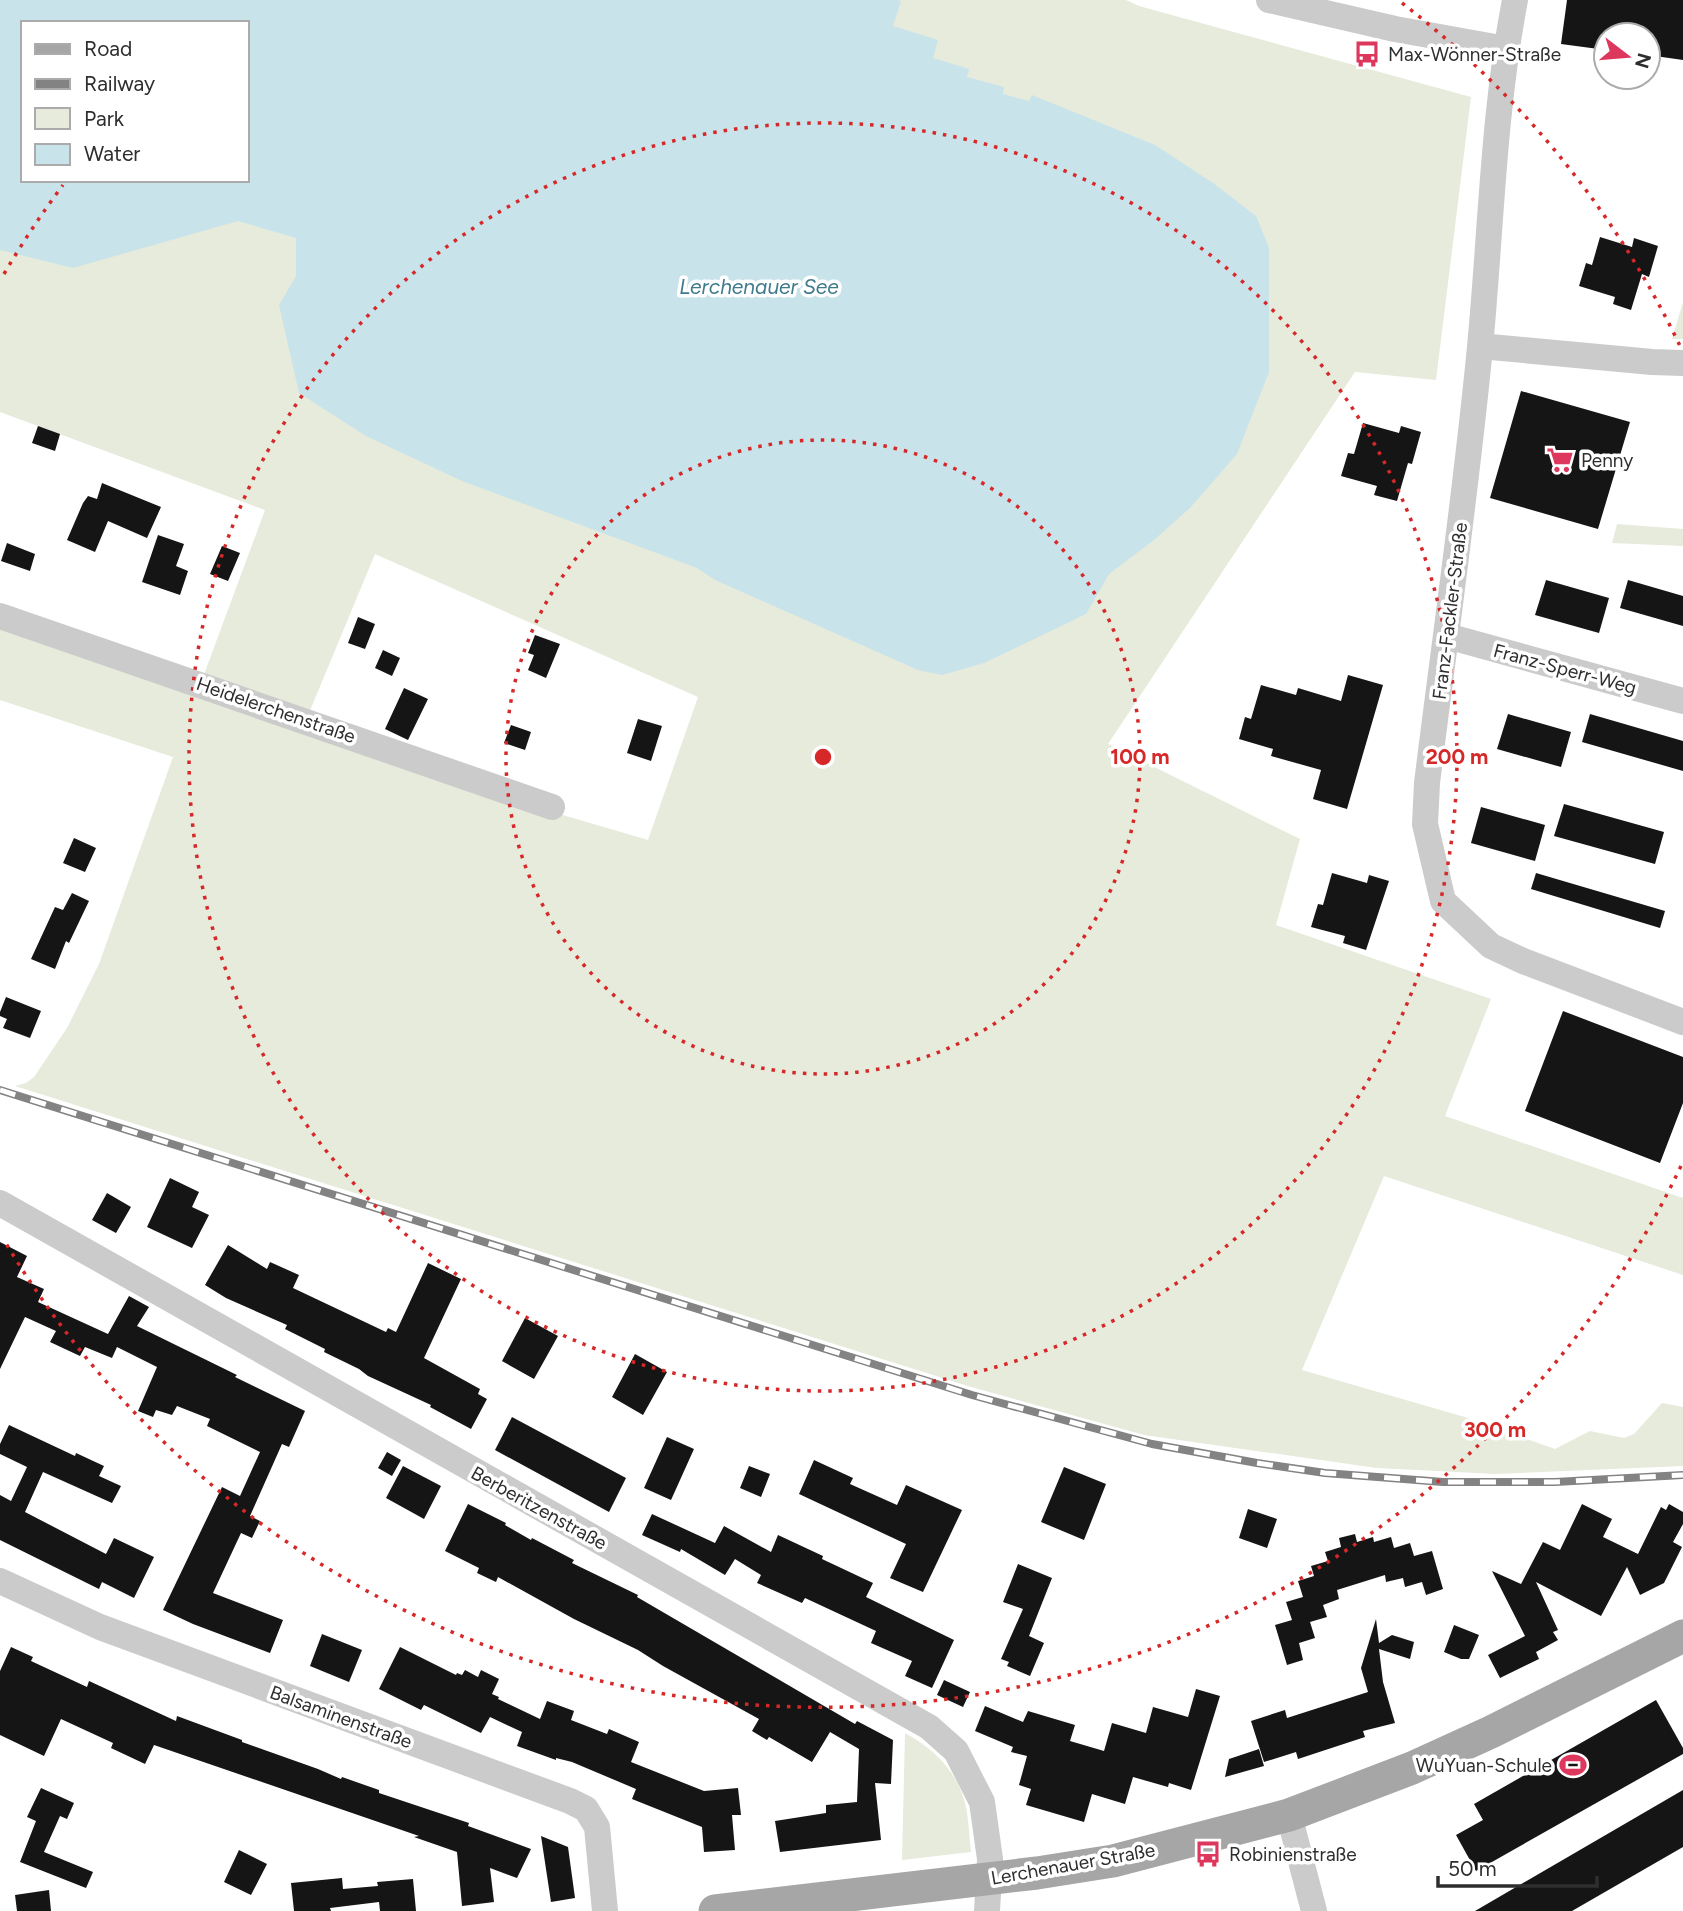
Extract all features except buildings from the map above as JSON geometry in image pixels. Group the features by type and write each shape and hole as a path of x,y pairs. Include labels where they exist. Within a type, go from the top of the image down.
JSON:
{"main road":[{"name":"Lerchenauer Straße","path":"715,1911 988,1895 1289,1815 1412,1768 1491,1732 1683,1636"}],"street":[{"path":"1269,0 1395,29 1506,49 1515,0"},
{"name":"Franz-Fackler-Straße","path":"1506,49 1480,346 1463,506 1427,783 1425,824 1443,901 1491,946 1523,961 1683,1022"},
{"path":"1480,346 1683,363"},
{"name":"Heidelerchenstraße","path":"0,616 552,807"},
{"name":"Franz-Sperr-Weg","path":"1447,636 1683,701"},
{"name":"Berberitzenstraße","path":"0,1203 929,1727 956,1751 982,1802 990,1859 988,1895"},
{"name":"Balsaminenstraße","path":"0,1581 112,1631 586,1809 597,1827 605,1911"},
{"path":"1289,1815 1314,1911"}],"green space":[{"path":"0,0 1126,0 1139,6 1471,97 1436,380 1355,372 1108,744 1300,839 1276,925 1491,999 1445,1116 1683,1198 1683,1275 1384,1176 1302,1370 1468,1418 1555,1449 1590,1431 1624,1438 1634,1434 1662,1403 1683,1407 1683,1466 1496,1474 1377,1468 1144,1435 971,1387 15,1086 34,1077 67,1028 99,964 173,757 0,700 0,622 199,688 265,510 0,412","holes":["375,554 698,697 648,840 522,803 304,725"]},
{"path":"1683,302 1683,339 1672,339"},
{"path":"1617,524 1683,529 1683,546 1612,543"},
{"path":"905,1733 934,1753 956,1780 966,1809 971,1852 902,1860"}],"water":[{"name":"Lerchenauer See","path":"0,0 897,0 901,1 893,26 938,40 933,58 969,69 967,77 1004,87 1003,94 1029,101 1032,95 1155,145 1213,183 1256,216 1269,248 1269,372 1237,454 1190,508 1109,574 1086,614 984,663 942,675 918,670 715,580 697,568 462,481 366,436 299,393 279,305 296,276 296,238 238,221 73,268 0,250"}],"railway":[{"path":"0,1090 972,1395 1152,1444 1325,1473 1443,1482 1555,1482 1683,1475"}],"place":[{"name":"Max-Wönner-Straße","path":"1367,54"},
{"name":"Penny","path":"1560,460"},
{"name":"WuYuan-Schule","path":"1573,1765"},
{"name":"Robinienstraße","path":"1208,1854"}]}
